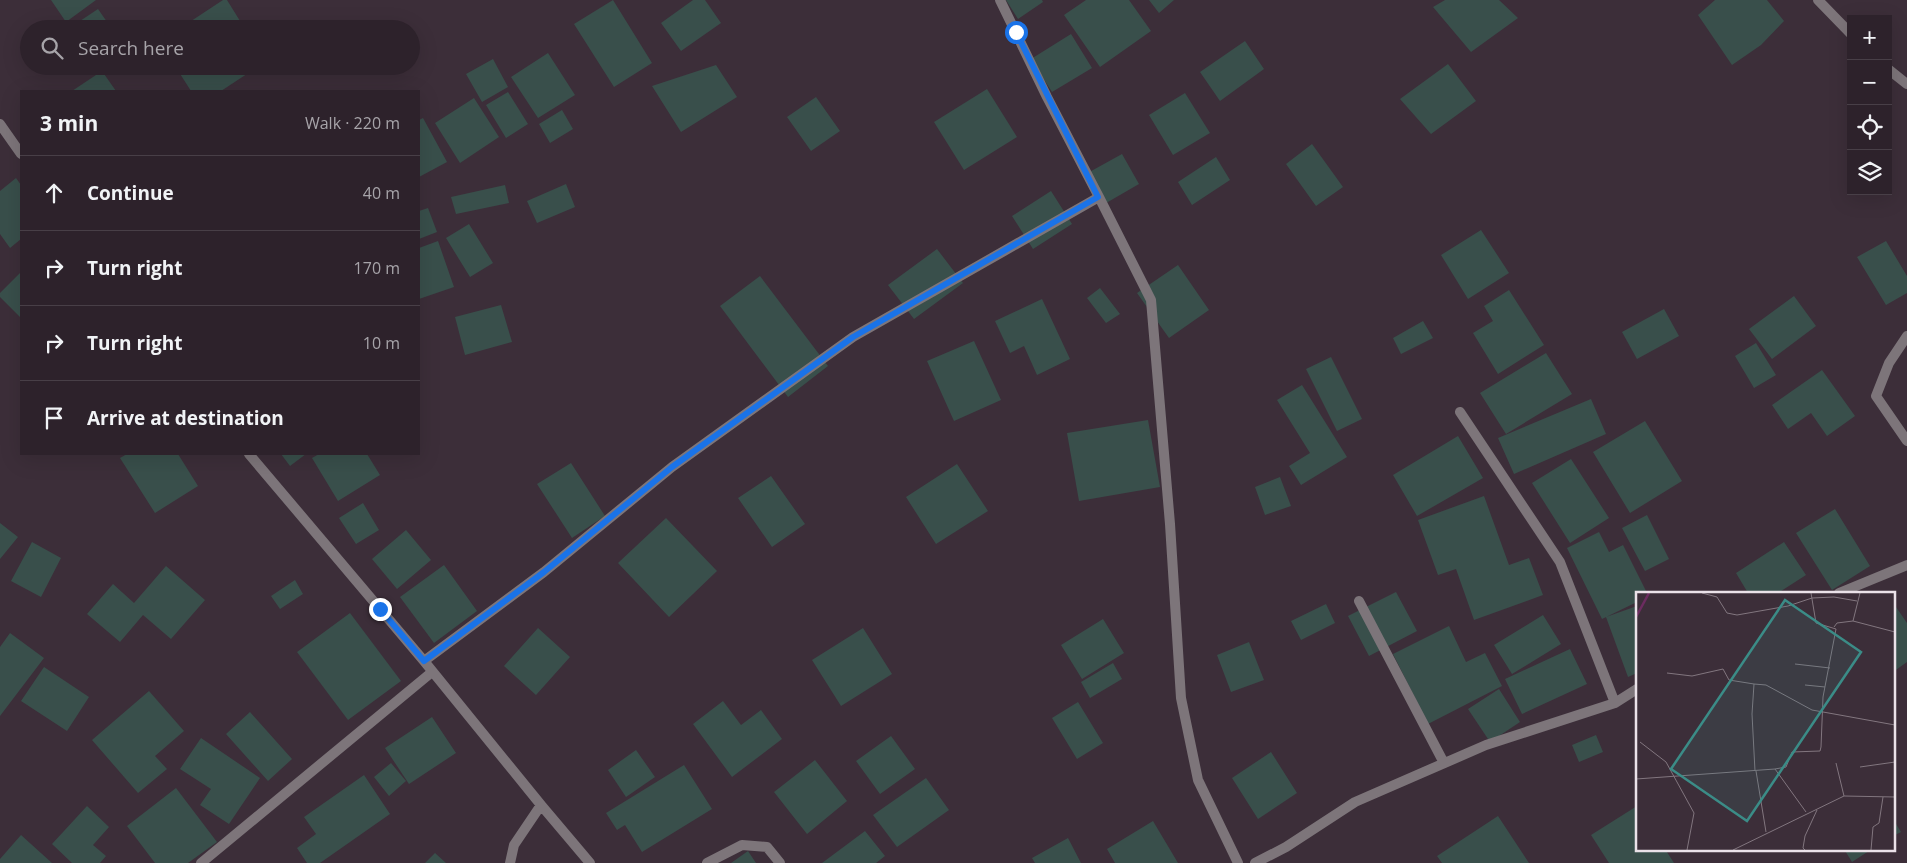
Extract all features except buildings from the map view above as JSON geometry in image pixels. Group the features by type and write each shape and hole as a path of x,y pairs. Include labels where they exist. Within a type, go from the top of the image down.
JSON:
{"street":[{"path":"1000,0 1047,97 1151,300 1170,524 1181,698 1198,780 1238,863"},
{"path":"1818,0 1847,30"},
{"path":"1892,72 1907,84"},
{"path":"0,124 20,153"},
{"path":"424,661 544,572 672,467 853,337 1098,197"},
{"path":"1907,336 1889,363 1876,396 1907,441"},
{"path":"1460,412 1560,562 1615,703"},
{"path":"250,455 424,661 590,863"},
{"path":"1842,592 1907,566"},
{"path":"1359,601 1444,763"},
{"path":"202,863 432,672"},
{"path":"1255,863 1286,847 1355,802 1486,745 1615,703 1636,690"},
{"path":"510,863 514,845 541,805"},
{"path":"707,863 742,845 767,847 780,863"}],"route":[{"path":"380,609 424,661 544,572 672,467 853,337 1098,197 1016,32"}]}
